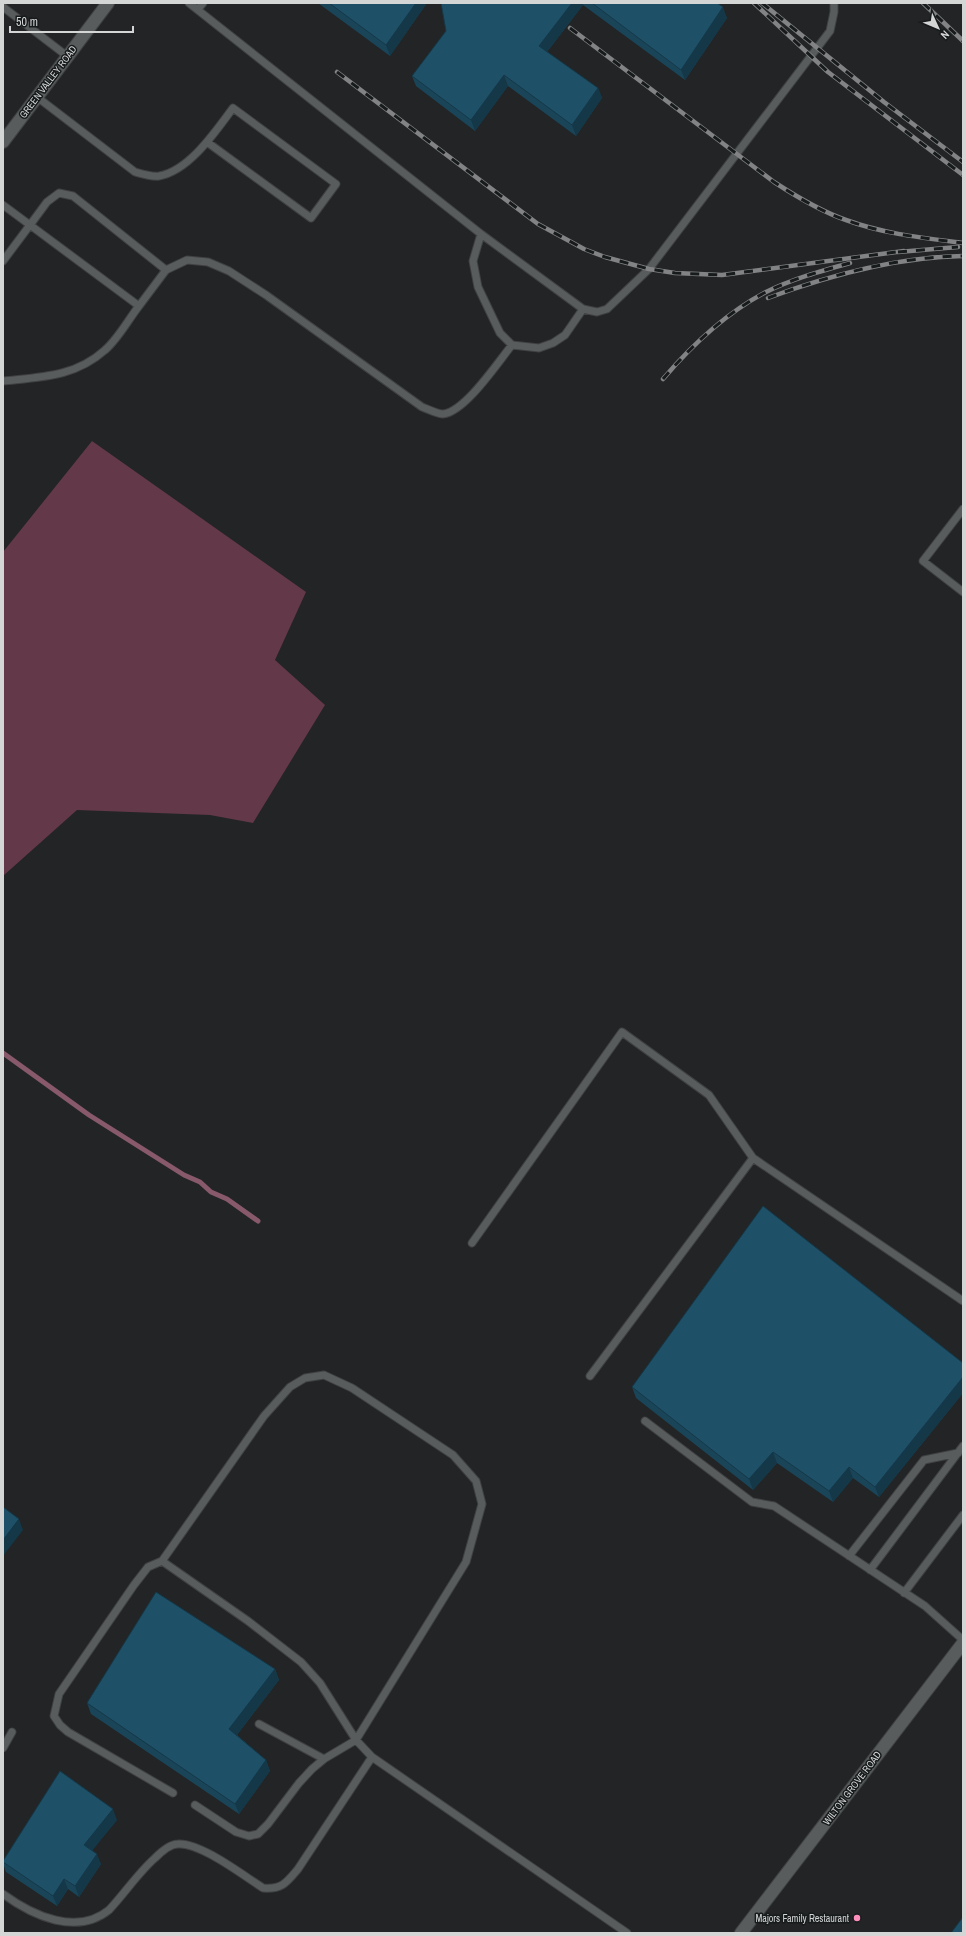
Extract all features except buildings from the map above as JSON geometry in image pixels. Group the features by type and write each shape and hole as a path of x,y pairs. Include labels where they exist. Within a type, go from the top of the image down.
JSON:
{"main road":[{"name":"GREEN VALLEY ROAD","path":"3,142 108,3"},
{"name":"WILTON GROVE ROAD","path":"741,1933 963,1643"}],"lane":[{"path":"190,3 480,234 583,309 597,312 607,310 650,269 830,31 834,12 834,3"},
{"path":"198,9 203,3"},
{"path":"3,7 67,56"},
{"path":"37,97 135,172 159,176 172,170 188,159 207,142 233,108 336,184 311,218 207,142"},
{"path":"3,261 47,202 59,193 73,196 166,270"},
{"path":"3,205 139,306"},
{"path":"480,234 473,261 478,287 500,333 512,344 539,348 553,343 565,335 583,309"},
{"path":"3,381 46,377 81,368 106,350 166,270 187,260 208,262 229,271 266,295 416,404 442,414 457,408 470,395 512,344"},
{"path":"963,509 923,561 963,592"},
{"path":"472,1243 622,1032 708,1095 753,1158 963,1301"},
{"path":"590,1376 753,1158"},
{"path":"173,1793 68,1732 60,1725 54,1716 59,1694 134,1585 148,1567 162,1561 264,1416 290,1387 305,1378 324,1375 352,1388 452,1455 476,1481 482,1504 466,1562 356,1740 324,1759 299,1783 284,1805 258,1834 249,1836 236,1832 195,1805"},
{"path":"645,1421 752,1502 774,1506 925,1606 963,1640"},
{"path":"870,1570 963,1446"},
{"path":"850,1556 924,1460 958,1453"},
{"path":"904,1593 963,1515"},
{"path":"162,1561 248,1620 301,1662 320,1683 356,1740 372,1757 627,1933"},
{"path":"259,1724 324,1759"},
{"path":"3,1748 12,1732"},
{"path":"3,1894 18,1905 58,1924 80,1926 96,1921 108,1911 148,1864 163,1850 177,1844 197,1846 263,1888 275,1889 285,1883 298,1869 372,1757"}],"shaded area":[{"path":"92,441 306,592 275,660 325,705 253,823 210,815 77,810 3,876 3,552"}],"waterway":[{"path":"3,1053 89,1115 184,1175 200,1182 211,1192 227,1199 258,1221"}],"railway":[{"path":"754,3 828,72 963,175"},
{"path":"762,3 884,102 963,162"},
{"path":"923,3 963,41"},
{"path":"570,28 774,182 809,203 836,216 875,229 904,235 963,243"},
{"path":"337,72 538,224 584,249 605,257 649,269 675,273 722,275 904,251"},
{"path":"898,252 958,247"},
{"path":"768,298 815,282 864,269 913,260 963,256"},
{"path":"663,379 710,331 751,300 796,279 850,263"}],"place":[{"name":"Majors Family Restaurant","path":"857,1918"}]}
